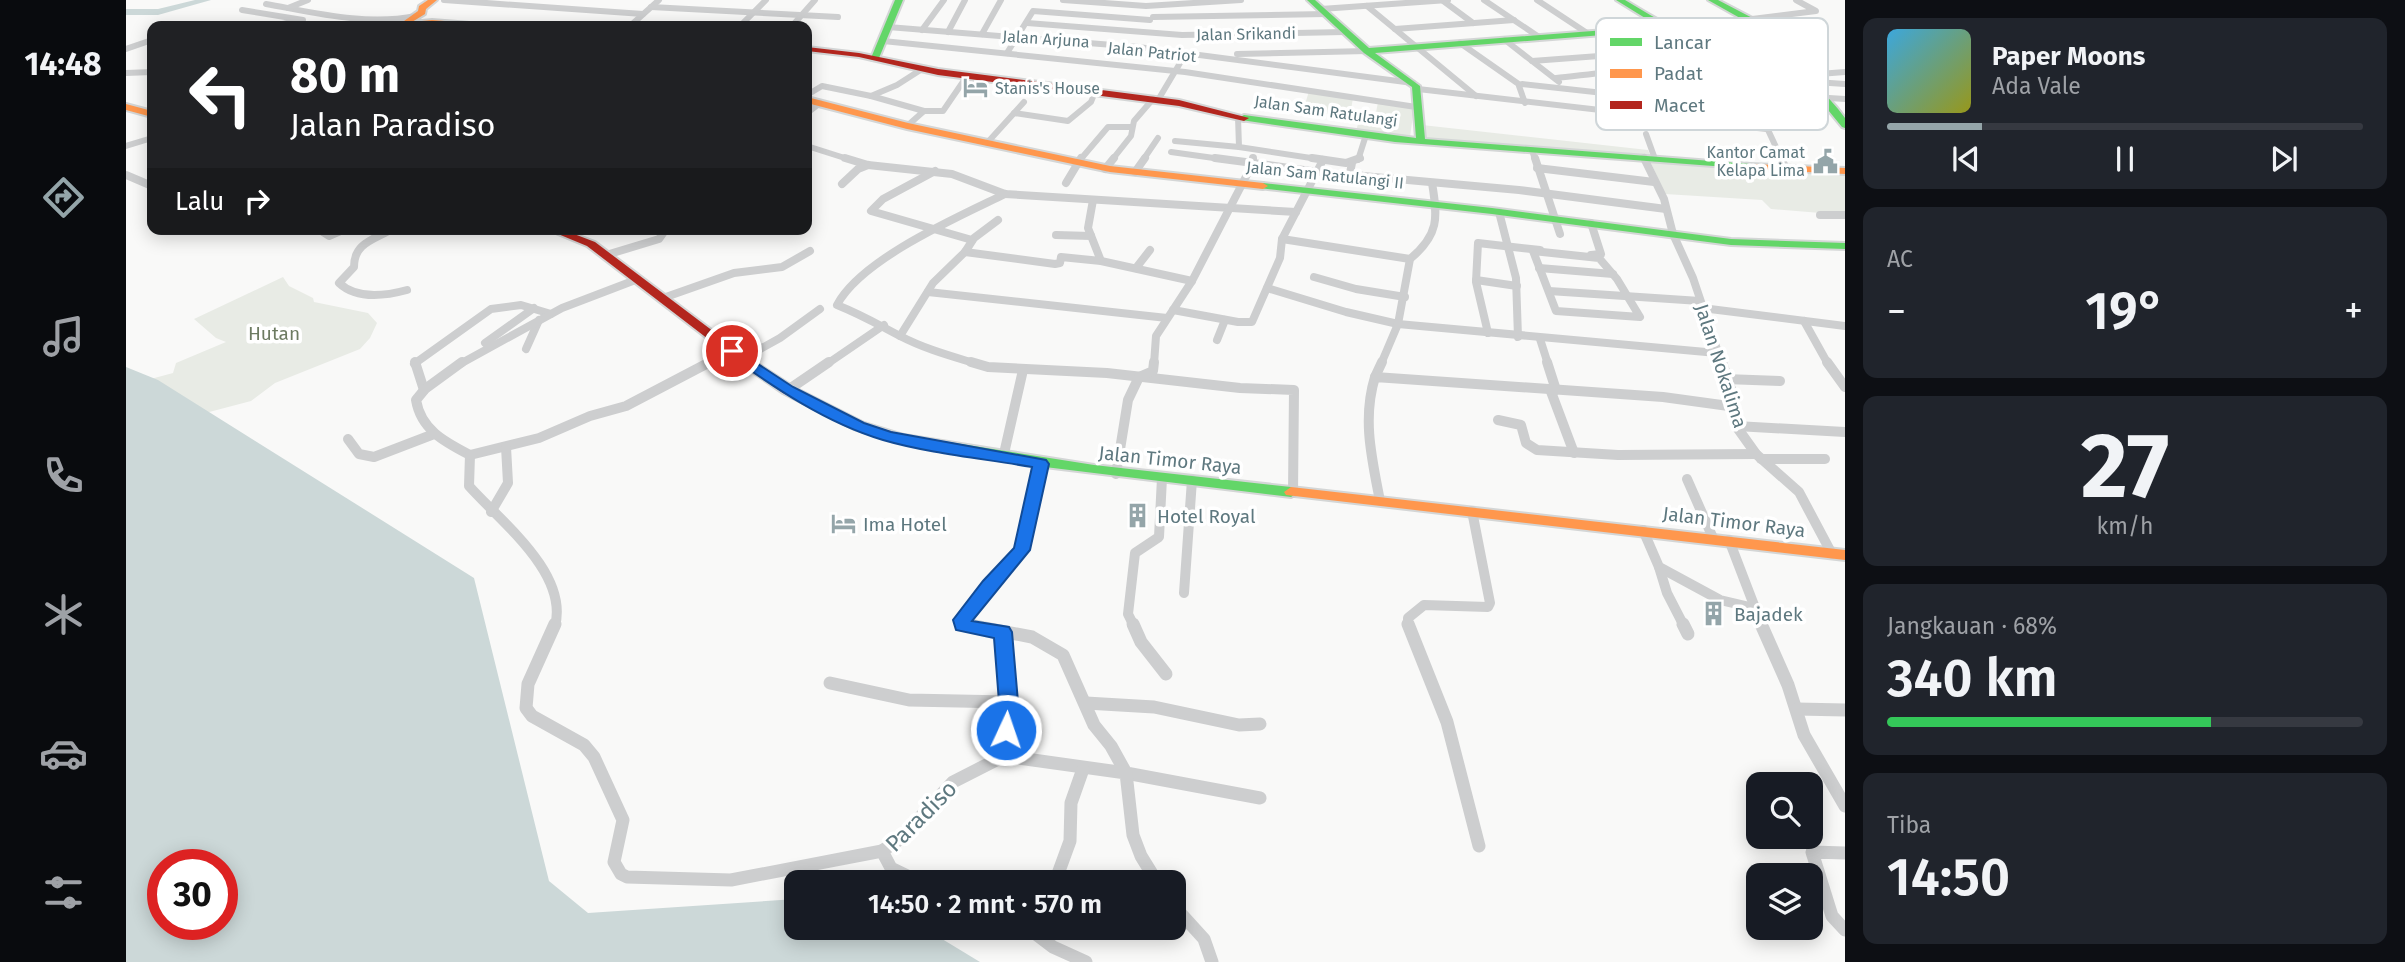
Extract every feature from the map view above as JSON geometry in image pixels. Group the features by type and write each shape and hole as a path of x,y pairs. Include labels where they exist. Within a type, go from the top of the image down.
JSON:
{"main road":[{"path":"423,17 422,8 433,0"},
{"path":"875,58 899,0"},
{"path":"1710,0 1744,18"},
{"path":"1627,3 1652,18"},
{"path":"1319,8 1367,51 1416,86 1421,141"},
{"path":"413,21 423,17 450,21"},
{"path":"1367,51 1596,32"},
{"name":"Jalan Sam Ratulangi","path":"812,50 875,58 967,76 1155,99 1184,108 1366,135 1532,150 1844,171"},
{"path":"1829,98 1845,118"},
{"name":"Jalan Sam Ratulangi II","path":"813,102 907,126 1105,169 1499,212 1731,242 1845,246"},
{"path":"1828,103 1845,125"},
{"path":"126,107 147,113"},
{"name":"Jalan Timor Raya","path":"567,235 591,244 737,355 788,390 859,426 888,436 1003,458 1116,474 1192,480 1839,554"}],"street":[{"path":"287,8 308,0"},
{"path":"444,0 643,14"},
{"path":"501,4 508,0"},
{"path":"542,8 553,0"},
{"path":"635,21 659,0"},
{"path":"745,21 766,0"},
{"path":"797,21 813,0"},
{"path":"922,30 944,0"},
{"path":"948,32 965,0"},
{"path":"982,34 1000,0"},
{"path":"1007,53 1027,23 1037,0"},
{"path":"1063,0 1157,4 1241,0"},
{"path":"1442,0 1473,23"},
{"path":"1033,11 1152,18 1448,0"},
{"path":"1484,0 1539,37"},
{"path":"1537,0 1587,33"},
{"path":"1756,18 1816,12 1796,0"},
{"path":"266,4 325,15 396,20 423,17"},
{"path":"1138,47 1147,33 1157,4"},
{"path":"596,11 603,6"},
{"path":"1367,6 1476,96"},
{"path":"651,7 838,17"},
{"path":"242,10 303,20"},
{"path":"299,21 325,15"},
{"path":"1395,29 1514,20"},
{"name":"Jalan Srikandi","path":"1027,23 1147,33 1219,35 1345,32"},
{"name":"Jalan Arjuna","path":"886,34 922,30 1138,47 1211,55 1525,103 1596,111"},
{"name":"Jalan Patriot","path":"886,34 1007,53 1176,71 1416,107"},
{"path":"1505,40 1556,78 1561,88"},
{"path":"126,49 147,42"},
{"path":"1460,43 1520,85 1596,92"},
{"path":"1211,55 1367,51"},
{"path":"1105,169 1131,136 1134,130 1132,127 1176,71 1186,53"},
{"path":"1532,61 1596,57"},
{"path":"871,96 897,85 922,69"},
{"path":"126,73 147,72"},
{"path":"1556,78 1596,75"},
{"path":"812,92 820,86 860,93 924,111 943,111 967,76"},
{"path":"1520,85 1525,103"},
{"path":"1014,113 1068,121 1091,102 1096,92"},
{"path":"1829,98 1845,99"},
{"path":"986,143 1024,102"},
{"path":"907,126 924,111"},
{"path":"1238,117 1239,147"},
{"path":"1066,183 1077,163 1108,127 1132,127"},
{"path":"1766,130 1786,169"},
{"name":"Jalan Nokalima","path":"1646,134 1654,182 1664,199 1673,234 1701,304 1736,407 1733,413 1736,426 1758,456 1799,492 1839,554"},
{"path":"1175,141 1352,163 1360,159 1366,135"},
{"path":"1135,172 1157,138"},
{"path":"126,146 147,140"},
{"path":"812,148 868,165 935,171 958,176 1005,194 1296,212"},
{"path":"1116,474 1128,400 1139,377 1153,371 1154,343 1233,206 1253,163 1253,149"},
{"path":"1532,150 1560,234"},
{"path":"1171,152 1318,172"},
{"path":"1173,310 1252,322 1280,258 1282,239 1324,160"},
{"path":"1352,163 1349,172 1352,174 1519,190 1666,209"},
{"path":"842,184 858,169 868,165"},
{"path":"1537,168 1654,182"},
{"path":"935,171 883,199 871,210 972,240"},
{"path":"126,175 147,184"},
{"path":"1380,501 1368,426 1369,396 1398,324 1410,260 1430,241 1436,205 1432,183"},
{"path":"1005,194 933,230 882,261 836,303 838,307 884,326 900,336 972,363 1023,370 1294,390 1293,493"},
{"path":"1093,200 1088,223 1101,261"},
{"path":"1499,212 1502,239 1507,246 1517,286 1518,337"},
{"path":"1820,215 1845,215"},
{"path":"900,336 933,283 965,252 972,240 998,220"},
{"path":"1488,333 1477,295 1478,243 1600,255 1591,223"},
{"path":"382,235 356,250 354,267 339,283 348,291 377,296 407,290"},
{"path":"615,261 659,239 662,235"},
{"path":"1056,235 1091,236"},
{"path":"1282,239 1410,260"},
{"path":"1136,268 1150,250"},
{"path":"663,298 734,273 782,267 810,251"},
{"path":"1533,251 1599,258 1613,274 1640,317 1556,311 1533,251"},
{"path":"965,252 1055,264 1060,263 1061,257 1101,261 1192,281"},
{"path":"1539,268 1613,274"},
{"path":"1314,277 1356,289 1405,297"},
{"path":"638,279 579,299 476,353 424,390 416,400 417,412 424,426 470,455 555,433 780,338 820,309"},
{"path":"1476,280 1517,286"},
{"path":"1267,288 1346,312 1398,324 1717,353"},
{"path":"1548,290 1701,304 1845,326"},
{"path":"928,292 1167,318"},
{"path":"424,390 414,366 416,361 491,309 510,303 551,314"},
{"path":"476,353 489,339 534,308"},
{"path":"526,349 540,320"},
{"path":"1217,340 1225,320"},
{"path":"1804,321 1845,389"},
{"path":"788,390 884,326"},
{"path":"1540,339 1573,453"},
{"path":"1003,458 1023,370"},
{"path":"1375,377 1663,397 1736,407"},
{"path":"1725,379 1780,381"},
{"path":"1498,420 1521,425 1526,443 1532,448 1573,453 1825,459"},
{"path":"1736,426 1845,432"},
{"path":"348,439 359,454 374,457 433,434"},
{"path":"491,512 508,484 506,447"},
{"path":"470,455 468,485 529,552 553,585 557,618 550,642 527,685 523,699 528,713 584,744 594,757 622,820 614,862 621,874 637,879 731,880 882,851"},
{"path":"1041,464 1022,550 989,585 962,620 963,626 1032,637 1063,655 1094,725 1111,746 1126,773 1130,785 1133,835 1140,856 1149,870"},
{"path":"1162,478 1158,537 1135,553 1128,614 1141,642 1166,674"},
{"path":"1687,479 1713,538"},
{"path":"1184,593 1184,550 1192,506 1192,480"},
{"path":"1472,511 1490,603 1488,607 1423,605 1410,613 1408,627 1447,722 1479,846"},
{"path":"1643,530 1659,566 1667,593 1688,634"},
{"path":"1729,540 1754,608 1797,709 1804,736 1845,806"},
{"path":"1659,566 1720,600 1754,608"},
{"path":"1002,632 1009,702 1004,756 1126,773 1260,798"},
{"path":"830,683 909,700 1009,702"},
{"path":"1086,703 1154,707 1239,725 1260,724"},
{"path":"1797,709 1845,710"},
{"name":"Paradiso","path":"894,870 883,860 882,851 900,839 953,782 1004,756"},
{"path":"1059,870 1070,841 1071,803 1083,769"},
{"path":"1845,853 1812,852 1832,916 1845,930"},
{"path":"1186,919 1204,939 1212,962"},
{"path":"1045,940 1053,947 1086,962"}],"green space":[{"path":"1309,91 1353,98 1350,115 1331,112 1330,115 1304,108"},
{"path":"1378,102 1414,108 1410,137 1356,131 1360,117 1375,118"},
{"path":"1422,125 1648,150 1651,157 1425,139"},
{"path":"1650,161 1845,175 1845,215 1771,209 1762,200 1665,194"},
{"name":"Hutan","path":"283,277 289,286 313,298 314,302 368,313 377,323 370,338 360,349 275,383 251,401 156,426 126,407 132,384 173,373 176,363 226,342 216,338 194,319"}],"shaded area":[{"path":"126,367 158,380 474,578 549,881 588,913 784,900 784,940 944,940 980,962 126,962"}],"waterway":[{"path":"126,12 158,12 206,0"}],"traffic: fast":[{"path":"875,58 899,0"},
{"path":"1311,0 1367,51 1416,86 1421,141"},
{"path":"1620,0 1651,18"},
{"path":"1712,0 1746,18"},
{"path":"1367,51 1596,33"},
{"path":"1828,102 1845,125"},
{"path":"1244,118 1395,139 1750,167"},
{"path":"1263,186 1492,211 1731,242 1845,246"},
{"path":"898,438 1094,469 1291,492"}],"traffic: slow":[{"path":"408,21 433,0"},
{"path":"812,101 907,126 1110,169 1263,186"},
{"path":"126,107 147,113"},
{"path":"1750,167 1845,171"},
{"path":"1291,492 1845,555"}],"traffic: jam":[{"path":"812,50 859,55 938,72 1179,103 1244,118"},
{"path":"567,235 591,244 742,359 788,390 859,426 898,438"}],"place":[{"name":"Stanis's House","path":"975,88"},
{"name":"Kantor Camat Kelapa Lima","path":"1825,161"},
{"name":"Hotel Royal","path":"1137,516"},
{"name":"Ima Hotel","path":"843,524"},
{"name":"Bajadek","path":"1714,614"}],"route":[{"path":"732,351 788,390 859,426 923,444 1041,464 1022,550 989,585 962,620 963,626 969,628 1002,632 1009,702 1006,730"}]}
